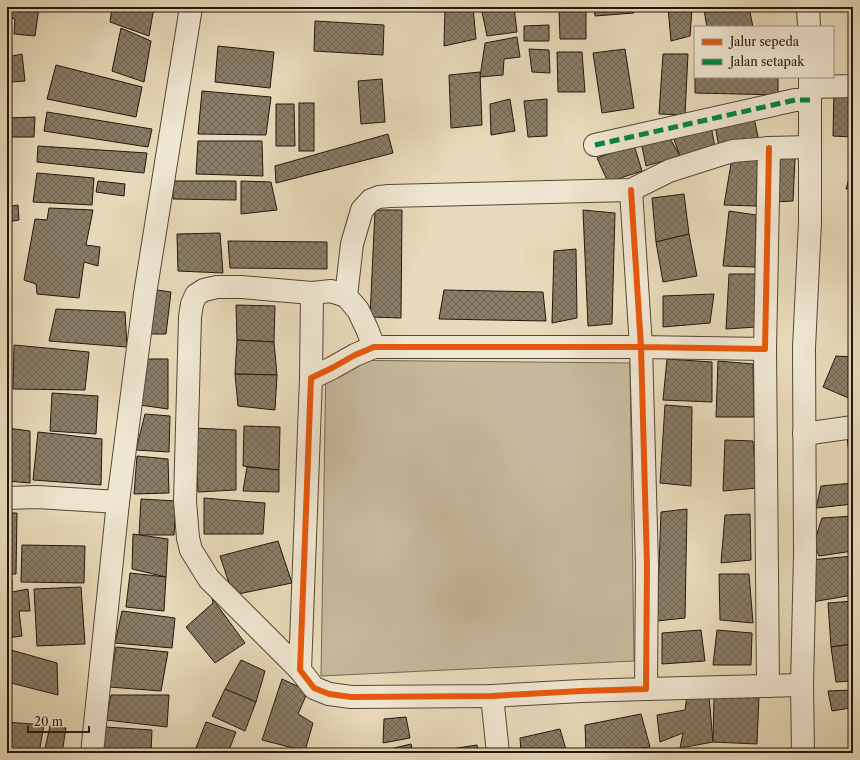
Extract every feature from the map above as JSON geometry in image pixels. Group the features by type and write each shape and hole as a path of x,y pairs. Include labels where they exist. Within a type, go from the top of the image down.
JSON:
{"street":[{"path":"92,753 118,502 145,294 191,7"},
{"path":"808,7 809,26"},
{"path":"595,145 795,100 810,88 853,86"},
{"path":"803,753 802,685 805,555 804,348 810,222 810,88"},
{"path":"346,296 352,244 362,210 371,200 379,197 631,190 669,172 733,151 810,146"},
{"path":"768,686 765,349 769,148"},
{"path":"631,190 641,347 647,566 646,689"},
{"path":"374,347 368,329 358,310 346,296 331,291 312,293 241,287 217,287 204,290 196,295 192,304 190,317 185,501 188,538 191,550 209,579 300,670 314,688 329,694 343,696 492,696 581,691 802,685"},
{"path":"300,670 311,378 312,293"},
{"path":"311,378 355,355 374,347 641,347 765,349"},
{"path":"804,434 853,427"},
{"path":"7,498 37,497 118,502"},
{"path":"492,696 498,753"}],"shaded area":[{"path":"326,360 630,363 634,661 321,676"}],"building":[{"path":"10,7 39,7 35,36 14,34 15,19 9,17"},
{"path":"112,7 154,7 149,36 110,22"},
{"path":"345,7 381,7 381,9 344,9"},
{"path":"445,7 473,7 476,39 444,46"},
{"path":"481,7 514,7 517,32 487,36"},
{"path":"559,7 586,7 586,39 560,39"},
{"path":"594,7 633,7 634,13 595,16"},
{"path":"668,7 759,7 750,12 753,26 707,26 704,10 692,9 690,36 671,41"},
{"path":"315,21 384,25 383,55 314,51"},
{"path":"549,25 549,41 524,41 524,26"},
{"path":"121,28 151,41 144,82 112,71"},
{"path":"517,37 520,57 504,59 503,75 480,77 485,43"},
{"path":"218,46 274,52 270,88 215,82"},
{"path":"529,49 549,50 550,73 532,72"},
{"path":"625,49 634,108 602,113 593,53"},
{"path":"557,52 582,52 585,92 558,92"},
{"path":"22,54 25,81 11,82 7,70 7,57"},
{"path":"663,54 688,54 685,115 659,114"},
{"path":"56,65 142,87 136,117 47,99"},
{"path":"480,72 482,125 451,128 449,75"},
{"path":"695,78 778,78 778,95 695,93"},
{"path":"382,79 385,122 361,124 358,81"},
{"path":"834,90 853,92 853,137 833,136"},
{"path":"202,91 271,97 266,135 198,134"},
{"path":"510,99 515,131 491,135 490,104"},
{"path":"547,99 547,136 528,137 524,101"},
{"path":"299,103 314,103 314,151 299,151"},
{"path":"276,104 294,104 295,146 276,146"},
{"path":"47,112 152,129 148,147 44,131"},
{"path":"35,117 34,137 7,137 7,118"},
{"path":"754,118 760,146 719,147 715,125"},
{"path":"711,126 716,153 682,162 672,134"},
{"path":"667,133 680,156 646,166 641,142"},
{"path":"388,134 393,153 276,183 275,166"},
{"path":"198,141 262,141 263,176 196,174"},
{"path":"634,145 642,171 608,182 597,158"},
{"path":"38,146 147,153 144,173 37,162"},
{"path":"776,156 795,158 793,201 775,202"},
{"path":"732,158 758,158 756,206 724,205"},
{"path":"853,165 853,189 846,189"},
{"path":"37,173 94,178 92,205 33,202"},
{"path":"98,181 125,184 124,196 96,192"},
{"path":"173,181 236,181 236,200 173,199"},
{"path":"241,181 271,182 277,210 241,214"},
{"path":"684,194 689,234 656,242 652,198"},
{"path":"18,205 19,220 7,222 7,207"},
{"path":"49,208 93,210 86,245 100,247 98,266 84,262 79,298 37,294 36,284 24,280 35,219 47,220"},
{"path":"375,210 402,210 401,318 370,317"},
{"path":"583,210 615,213 612,324 588,326"},
{"path":"729,211 756,215 755,267 723,266"},
{"path":"853,230 853,244 849,244"},
{"path":"220,233 223,273 178,271 177,234"},
{"path":"689,234 697,276 663,282 656,242"},
{"path":"228,241 327,242 327,269 230,268"},
{"path":"576,249 577,318 552,323 554,251"},
{"path":"849,270 853,270 853,302 851,302"},
{"path":"729,274 758,274 756,327 726,329"},
{"path":"157,290 171,292 166,334 146,334"},
{"path":"444,290 543,292 546,321 439,319"},
{"path":"714,294 710,323 663,327 663,296"},
{"path":"236,305 275,306 274,342 237,340"},
{"path":"56,309 125,312 127,347 49,341"},
{"path":"237,340 274,342 277,375 235,374"},
{"path":"14,345 89,352 85,390 13,389"},
{"path":"836,356 853,357 853,400 823,387"},
{"path":"146,359 168,359 168,409 140,405"},
{"path":"667,359 712,362 712,402 663,400"},
{"path":"718,361 753,364 754,417 716,417"},
{"path":"235,374 277,375 275,410 238,406"},
{"path":"52,393 98,396 96,434 50,431"},
{"path":"665,405 692,407 691,486 660,483"},
{"path":"145,414 170,416 169,452 136,450"},
{"path":"244,426 280,427 279,470 243,466"},
{"path":"7,428 30,431 30,483 7,481"},
{"path":"194,428 236,430 236,490 198,492"},
{"path":"38,432 102,439 101,485 33,480"},
{"path":"847,438 853,438 853,475 852,475"},
{"path":"725,440 753,441 757,488 723,491"},
{"path":"137,456 168,459 169,493 134,494"},
{"path":"247,467 279,470 279,492 243,491"},
{"path":"853,483 853,504 816,508 821,486"},
{"path":"204,498 265,503 263,534 204,534"},
{"path":"141,499 176,501 174,535 139,535"},
{"path":"687,509 685,618 657,621 661,512"},
{"path":"7,513 17,513 16,574 7,574"},
{"path":"750,514 751,560 721,563 725,515"},
{"path":"853,516 853,551 819,556 814,543 822,518"},
{"path":"133,534 168,539 166,577 132,569"},
{"path":"278,541 292,583 233,595 220,556"},
{"path":"22,545 85,546 84,583 21,582"},
{"path":"853,556 853,595 812,602 811,560"},
{"path":"130,573 166,577 164,611 126,607"},
{"path":"719,574 749,574 753,623 720,620"},
{"path":"7,579 12,579 12,592 28,589 30,611 19,611 22,636 7,638"},
{"path":"81,587 85,644 37,646 34,589"},
{"path":"212,598 245,643 215,663 186,627 213,603"},
{"path":"853,601 853,644 831,647 828,603"},
{"path":"122,611 175,618 172,648 115,643"},
{"path":"701,630 705,661 662,664 662,633"},
{"path":"717,630 752,633 751,665 713,665"},
{"path":"853,644 853,681 836,682 831,647"},
{"path":"116,647 168,652 161,691 109,687"},
{"path":"11,650 57,663 58,695 7,682"},
{"path":"241,660 265,671 256,702 225,689"},
{"path":"282,679 308,691 298,714 313,723 305,751 262,740"},
{"path":"225,689 256,702 245,731 212,716"},
{"path":"853,690 853,711 850,708 832,711 828,691"},
{"path":"111,695 169,695 167,727 106,720"},
{"path":"687,696 709,696 713,742 680,748 683,733 660,742 657,715 685,710"},
{"path":"759,696 757,744 713,742 714,697"},
{"path":"641,714 650,747 611,753 586,753 585,725"},
{"path":"406,717 410,738 383,743 384,719"},
{"path":"7,722 44,725 39,753 26,753 7,750"},
{"path":"206,722 236,732 228,753 194,753"},
{"path":"50,726 66,728 62,753 44,753"},
{"path":"105,727 152,730 151,753 98,753"},
{"path":"560,729 567,753 521,753 520,738"},
{"path":"411,744 413,753 373,753"},
{"path":"477,745 479,753 438,753 438,751"}],"marked path":[{"path":"595,145 795,100 810,100"}],"cycle path":[{"path":"631,190 641,347 647,566 646,689 492,696 351,697 329,694 314,688 300,670 311,378 355,355 374,347 641,347 765,349 769,148"}]}
